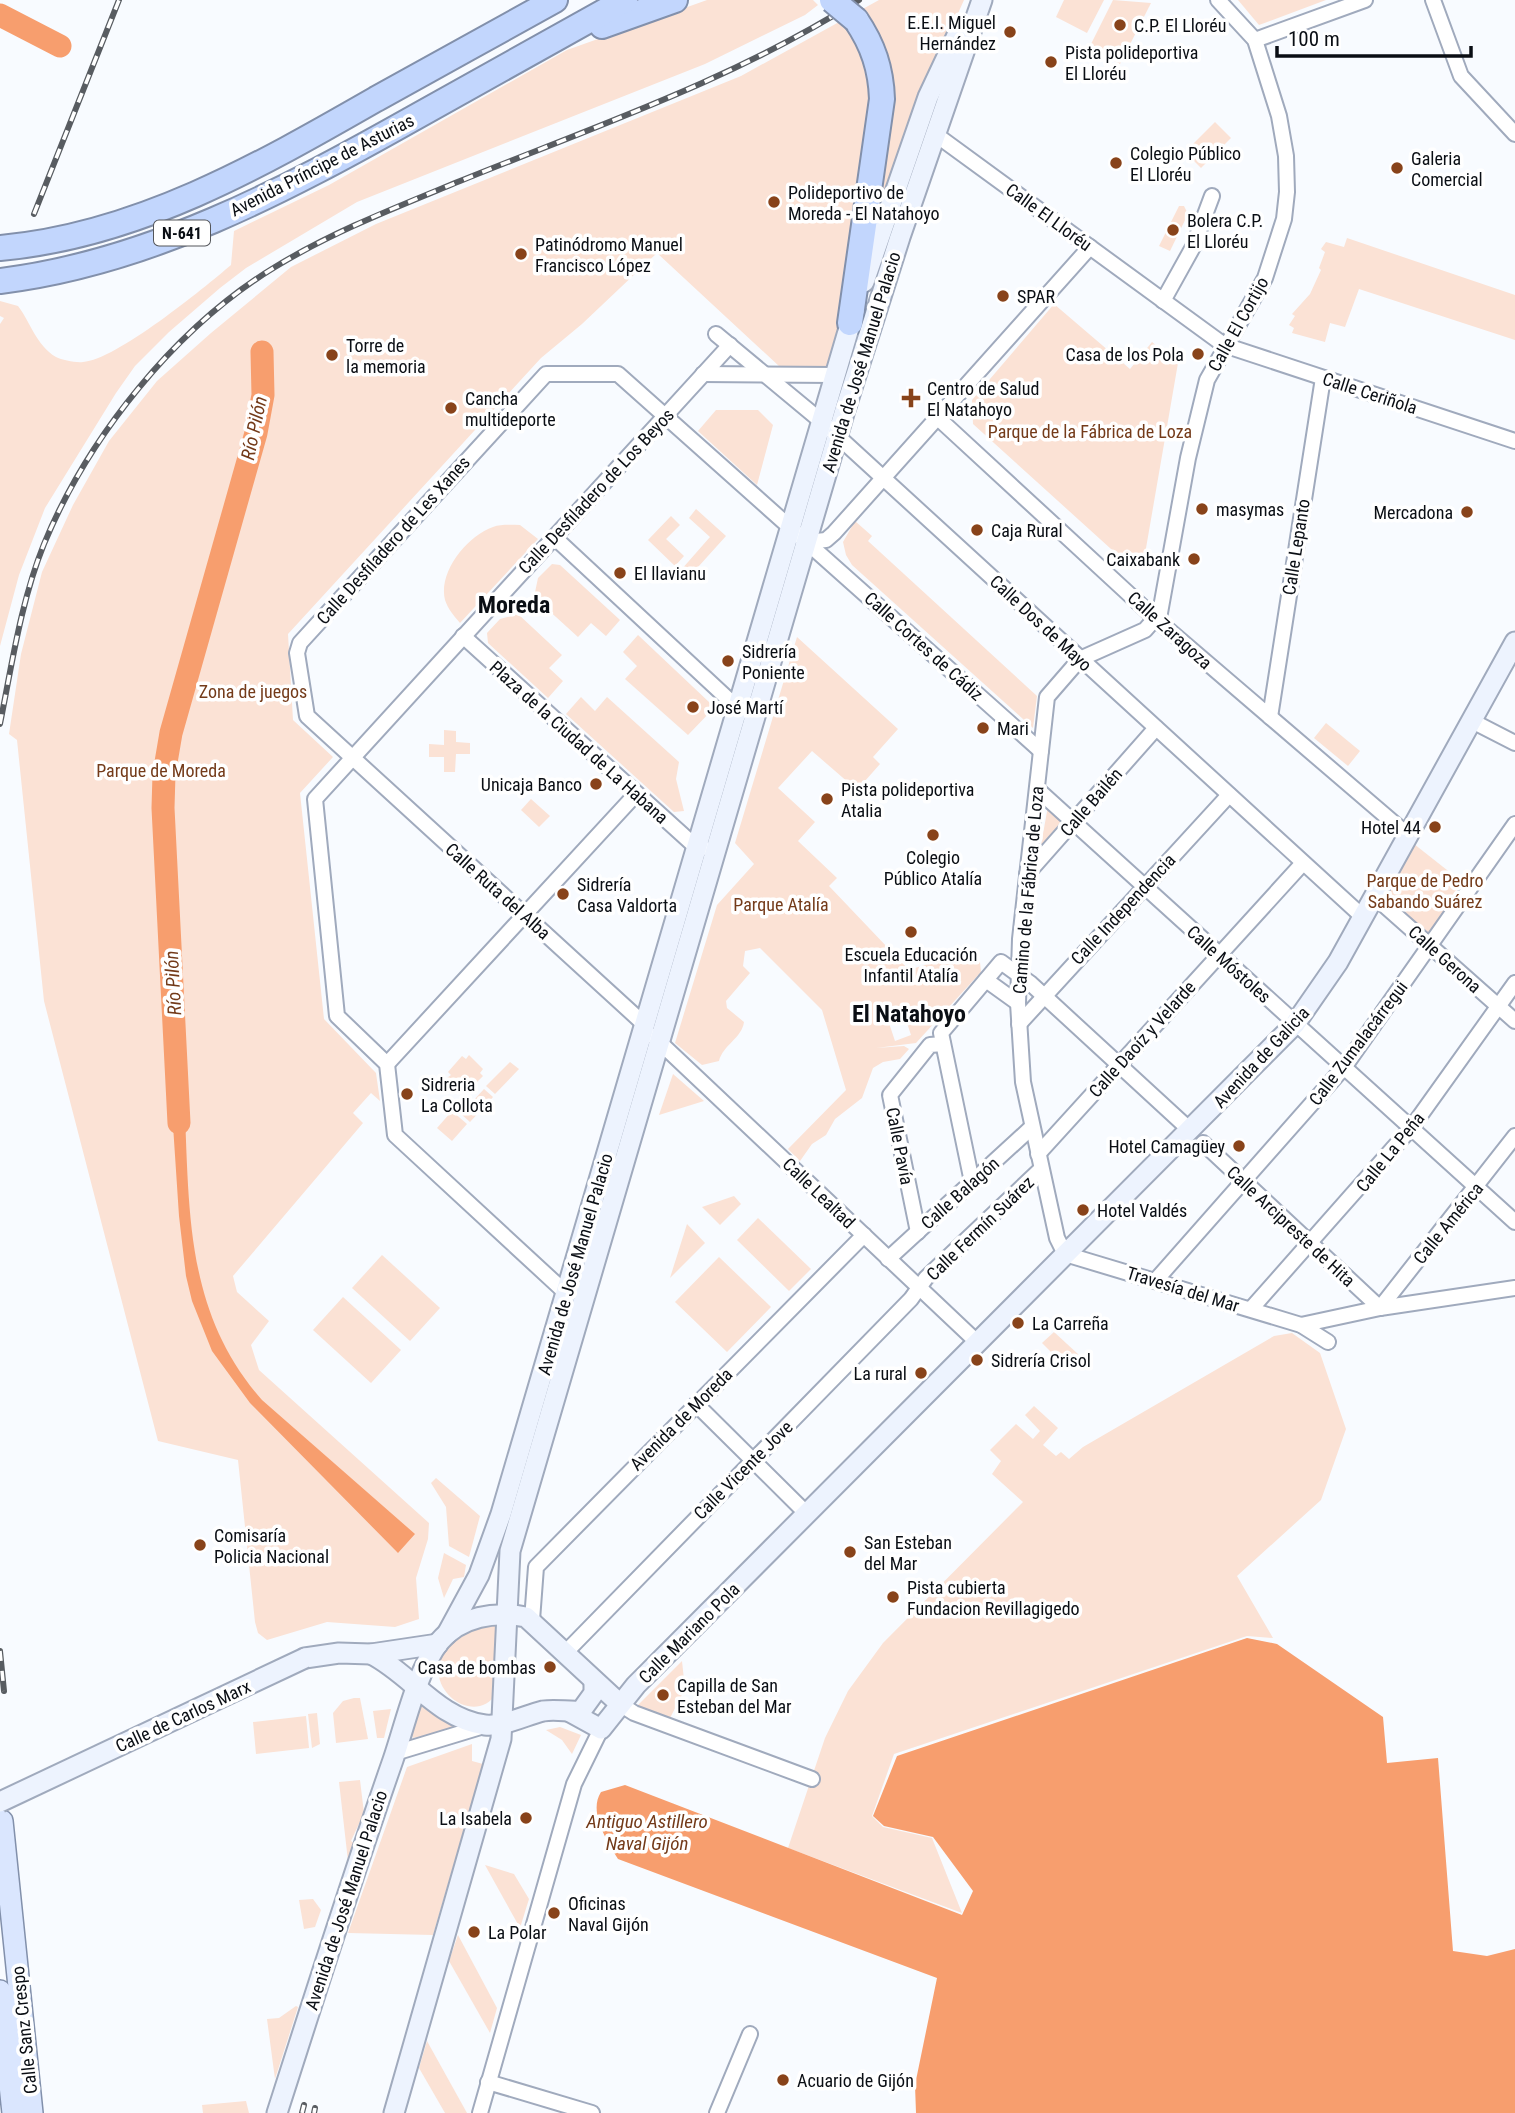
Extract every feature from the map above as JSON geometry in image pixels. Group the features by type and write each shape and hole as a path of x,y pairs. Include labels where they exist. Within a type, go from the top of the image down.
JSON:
{"highway":[{"path":"426,71 471,33 524,0"},
{"name":"Avenida Príncipe de Asturias","path":"0,248 123,222 183,200 259,166 555,0"},
{"name":"Avenida Príncipe de Asturias","path":"0,281 36,277 131,251 194,228 274,193 625,0"},
{"path":"536,50 675,0"},
{"path":"832,0 856,20 874,49 881,80 882,99 850,323"}],"main road":[{"name":"Avenida de José Manuel Palacio","path":"277,2113 418,1689 487,1554 850,323 928,97 974,0"},
{"name":"Avenida de José Manuel Palacio","path":"394,2113 498,1751 496,1723 510,1550 837,436 935,134 982,0"},
{"name":"Avenida de Galicia","path":"1065,1254 1197,1137 1317,995 1375,897 1515,642"},
{"name":"Calle Mariano Pola","path":"601,1730 620,1704 1065,1254"},
{"path":"443,1639 473,1618 506,1613 532,1620 620,1704"},
{"name":"Calle de Carlos Marx","path":"1,1815 306,1658 339,1653 371,1654 443,1639"},
{"path":"371,1654 393,1665 418,1689 453,1715 496,1723 556,1709 581,1711 590,1703 594,1682"},
{"path":"570,1712 601,1730"},
{"name":"Calle Sanz Crespo","path":"0,1793 7,1806 1,1815 32,2113"},
{"name":"Calle Sanz Crespo","path":"0,1991 13,2113"}],"street":[{"name":"Calle El Cortijo","path":"1157,620 1207,380 1224,345 1265,278 1284,219 1287,192 1286,156 1279,116 1255,40 1218,0"},
{"path":"1255,40 1366,0"},
{"path":"1433,0 1461,76 1515,134"},
{"name":"Calle El Lloréu","path":"935,134 1224,345"},
{"path":"1163,301 1193,247 1212,196"},
{"path":"806,542 825,540 1090,247"},
{"name":"Calle Dos de Mayo","path":"716,334 770,376 821,421 1363,917"},
{"name":"Calle Desfiladero de Los Beyos","path":"387,1063 337,1016 315,799 730,345"},
{"name":"Calle Ceriñola","path":"1224,345 1515,441"},
{"path":"704,373 835,375"},
{"name":"Calle Desfiladero de Les Xanes","path":"353,758 307,716 297,653 300,643 358,576 546,374 618,374 790,529"},
{"name":"Calle Lepanto","path":"1270,717 1323,377"},
{"name":"Calle Zaragoza","path":"937,418 1157,620 1409,836"},
{"name":"Calle Cortes de Cádiz","path":"790,529 1041,751"},
{"path":"554,537 738,705 752,727"},
{"path":"1080,659 1145,630 1157,620"},
{"name":"Plaza de la Ciudad de La Habana","path":"463,636 696,847"},
{"name":"Camino de la Fábrica de Loza","path":"1065,1254 1057,1238 1023,1082 1017,973 1047,696 1080,659"},
{"path":"1472,721 1515,743"},
{"name":"Calle Bailén","path":"1027,875 1156,728"},
{"name":"Calle Ruta del Alba","path":"353,758 644,1024"},
{"name":"Calle Móstoles","path":"1037,789 1515,1222"},
{"path":"566,1293 395,1135 387,1063 636,794"},
{"name":"Calle Independencia","path":"1019,1024 1229,795"},
{"name":"Calle Zumalacárregui","path":"1156,1280 1345,1066 1515,824"},
{"path":"696,847 717,851"},
{"name":"Calle Daoíz y Velarde","path":"1040,1161 1119,1065 1303,863"},
{"name":"Avenida de José Manuel Palacio","path":"660,1043 652,1035 676,950 684,887"},
{"name":"Calle Gerona","path":"1375,897 1515,1021"},
{"path":"972,1182 941,1033 1001,962 1017,973"},
{"name":"Calle Arcipreste de Hita","path":"1017,973 1380,1308"},
{"path":"986,980 1018,1003"},
{"name":"Calle La Peña","path":"1251,1310 1311,1245 1412,1127 1515,983"},
{"name":"Calle Lealtad","path":"660,1043 978,1343"},
{"name":"Calle Pavía","path":"918,1232 890,1095 930,1045 943,1044"},
{"name":"Calle Balagón","path":"888,1259 1032,1127"},
{"name":"Calle América","path":"1380,1308 1515,1136"},
{"name":"Calle Fermín Suárez","path":"919,1287 1040,1161"},
{"name":"Avenida de Moreda","path":"532,1620 536,1567 864,1236"},
{"name":"Travesía del Mar","path":"1065,1254 1301,1325 1328,1342"},
{"name":"Calle Vicente Jove","path":"566,1652 911,1299 919,1287"},
{"name":"Travesía del Mar","path":"1301,1325 1380,1308 1515,1288"},
{"path":"696,1404 807,1514"},
{"path":"620,1704 634,1713 813,1779"},
{"path":"395,1753 496,1723"},
{"name":"Calle Mariano Pola","path":"480,2113 575,1784 601,1730"},
{"path":"717,2113 750,2034"},
{"path":"488,2082 592,2113"}],"green space":[{"path":"707,0 813,0 818,5 805,15 705,64 357,202 246,268 169,332 135,366 45,508 19,575 0,646 0,324 4,318 0,316 0,301 18,306 39,340 56,357 80,362 98,358 159,321 231,265 234,231 329,185 567,50"},
{"name":"Parque de Moreda","path":"879,0 964,0 889,180 856,272 828,366 780,367 657,253 582,324 541,358 288,634 293,720 333,757 300,793 324,1019 376,1073 380,1101 371,1093 353,1113 363,1123 233,1276 237,1292 269,1321 251,1345 259,1370 429,1523 428,1539 416,1578 419,1619 395,1627 327,1622 267,1640 258,1633 255,1622 238,1460 158,1441 44,1001 17,740 9,734 21,654 42,572 73,505 109,441 157,381 291,267 376,224 741,76"},
{"name":"C.P. El Lloréu","path":"1064,0 1104,0 1087,33 1056,17"},
{"name":"C.P. El Lloréu","path":"1113,0 1151,3 1120,64 1089,48"},
{"path":"1238,0 1326,0 1259,25"},
{"path":"1215,122 1231,138 1201,168 1185,152"},
{"name":"Bolera C.P. El Lloréu","path":"1179,206 1184,206 1188,214 1170,251 1159,246"},
{"path":"1347,238 1515,295 1515,340 1359,289 1345,327 1330,323 1325,342 1292,333 1294,328 1289,325 1295,316 1292,314 1310,294 1321,270 1319,268 1325,252 1321,249 1326,242 1344,247"},
{"name":"Parque de la Fábrica de Loza","path":"1054,304 1130,369 1152,342 1178,363 1145,554 1132,568 973,424 972,400"},
{"path":"716,410 758,410 773,425 757,485 698,431"},
{"path":"696,509 726,536 689,577 681,570 710,537 689,518"},
{"path":"671,516 680,525 666,539 684,556 675,566 648,540"},
{"path":"855,521 872,536 868,541 1037,696 1033,728 852,565 843,542"},
{"path":"499,525 520,525 538,539 460,623 445,600 444,589 450,567 465,547 483,532"},
{"path":"552,564 560,565 620,620 606,636 591,623 578,637 534,597 538,578"},
{"path":"518,614 562,655 549,668 563,681 548,698 488,643 487,633 500,619"},
{"path":"638,635 710,703 712,710 688,735 625,679 637,666 623,652"},
{"name":"Parque Atalía","path":"797,637 898,729 873,757 880,764 857,790 812,751 778,788 815,822 798,841 837,878 829,886 909,970 967,951 980,962 981,972 916,1043 876,1048 904,1046 909,1049 900,1059 883,1062 873,1068 862,1098 835,1119 826,1135 812,1144 800,1161 788,1149 846,1090 822,1010 760,948 745,951 743,966 750,973 726,1001 727,1008 744,1022 740,1033 724,1050 719,1061 702,1065 675,1043 717,905 754,864 735,843","holes":["905,1017 911,1035 895,1041 889,1023"]},
{"path":"581,697 595,711 607,697 679,762 676,779 684,811 674,812 566,714"},
{"path":"1326,723 1360,751 1348,766 1314,738"},
{"path":"444,730 456,731 456,742 470,743 470,754 456,754 455,772 444,772 444,757 429,757 429,744 444,745"},
{"path":"531,799 550,816 539,827 521,810"},
{"path":"1048,806 1063,820 1041,845"},
{"name":"Parque de Pedro Sabando Suárez","path":"1414,844 1466,885 1429,935 1385,896"},
{"path":"469,1055 483,1069 480,1073 483,1076 468,1091 465,1089 462,1092 447,1078 451,1075 448,1072 462,1056 466,1059"},
{"path":"510,1062 519,1069 495,1094 486,1086"},
{"path":"673,1074 704,1101 659,1115"},
{"path":"484,1089 493,1097 470,1122 461,1114"},
{"path":"452,1111 467,1124 452,1141 437,1128"},
{"path":"734,1196 741,1204 720,1225 702,1207"},
{"path":"758,1218 811,1269 789,1291 737,1240"},
{"path":"687,1224 705,1243 670,1278"},
{"path":"382,1255 440,1308 410,1341 352,1288"},
{"path":"719,1257 771,1307 727,1352 675,1302"},
{"path":"343,1297 401,1350 371,1383 313,1330"},
{"path":"1054,1332 1079,1355 1067,1368 1042,1343"},
{"path":"1292,1333 1320,1353 1346,1429 1321,1500 1237,1576 1273,1638 1247,1636 894,1754 872,1816 883,1827 932,1838 962,1913 788,1848 825,1738 848,1691 883,1643 1023,1502 992,1474 1001,1461 990,1450 1016,1424 1033,1439 1040,1431 1025,1415 1034,1406 1058,1428 1043,1445 1056,1456 1061,1452 1069,1459 1083,1447 1274,1336"},
{"path":"436,1478 480,1516 469,1557 449,1546 446,1507 431,1483"},
{"path":"444,1553 466,1565 464,1577 453,1579 444,1598 438,1578"},
{"path":"497,1622 496,1694 483,1705 468,1706 453,1699 442,1686 438,1670 444,1653 463,1636"},
{"path":"682,1661 685,1689 670,1718 637,1706"},
{"path":"360,1698 368,1739 336,1743 333,1713 343,1701"},
{"path":"422,1703 465,1727 413,1738 410,1731"},
{"path":"391,1709 384,1738 377,1738 373,1711"},
{"path":"317,1713 320,1744 312,1748 308,1714"},
{"path":"306,1716 309,1748 256,1754 253,1722"},
{"path":"560,1727 581,1735 572,1754 562,1740 546,1730"},
{"path":"472,1744 472,1761 483,1764 433,1935 348,1933 407,1767"},
{"path":"360,1780 364,1813 351,1841 354,1843 348,1861 339,1782"},
{"path":"485,1865 514,1874 529,1899 520,1928"},
{"path":"313,1899 321,1910 315,1927 304,1929 299,1900"},
{"path":"458,1935 497,2008 490,2033 449,1961"},
{"path":"298,2007 275,2079 267,2019 279,2018"},
{"path":"427,2041 467,2113 445,2113 419,2068"},
{"path":"246,2101 249,2113 203,2113 202,2105"}],"water":[{"path":"184,1094 190,1217 204,1293 217,1330 236,1366 262,1400 415,1534 398,1553 250,1403 212,1351 192,1301 186,1276 179,1216 171,1095"},
{"name":"Antiguo Astillero Naval Gijón","path":"1247,1638 1277,1644 1383,1717 1387,1763 1438,1758 1453,1951 1487,1956 1515,1949 1515,2113 916,2113 915,2085 937,1978 618,1859 600,1826 597,1808 601,1792 625,1785 962,1915 973,1891 933,1837 884,1826 873,1816 897,1756"}],"waterway":[{"name":"Río Pilón","path":"0,15 60,46"},
{"name":"Río Pilón","path":"179,1123 163,808 164,774 171,733 256,433 263,395 262,352"}],"railway":[{"path":"34,214 119,0"},
{"path":"0,724 29,588 44,544 62,504 110,425 170,353 203,321 238,292 275,267 343,231 413,200 664,100 763,54 859,0"},
{"path":"0,1651 4,1691"},
{"path":"302,2113 304,2105"},
{"path":"314,2113 315,2108"}],"place":[{"name":"C.P. El Lloréu","path":"1120,25"},
{"name":"E.E.I. Miguel Hernández","path":"1010,32"},
{"name":"Pista polideportiva El Lloréu","path":"1051,62"},
{"name":"Colegio Público El Lloréu","path":"1116,163"},
{"name":"Galeria Comercial","path":"1397,168"},
{"name":"Polideportivo de Moreda - El Natahoyo","path":"774,202"},
{"name":"Bolera C.P. El Lloréu","path":"1173,230"},
{"name":"Patinódromo Manuel Francisco López","path":"521,254"},
{"name":"SPAR","path":"1003,296"},
{"name":"Casa de los Pola","path":"1198,354"},
{"name":"Torre de la memoria","path":"332,355"},
{"name":"Centro de Salud El Natahoyo","path":"911,398"},
{"name":"Cancha multideporte","path":"451,408"},
{"name":"masymas","path":"1202,509"},
{"name":"Mercadona","path":"1467,512"},
{"name":"Caja Rural","path":"977,530"},
{"name":"Caixabank","path":"1194,559"},
{"name":"El llavianu","path":"620,573"},
{"name":"Sidrería Poniente","path":"728,661"},
{"name":"José Martí","path":"693,707"},
{"name":"Mari","path":"983,728"},
{"name":"Unicaja Banco","path":"596,784"},
{"name":"Pista polideportiva Atalia","path":"827,799"},
{"name":"Hotel 44","path":"1435,827"},
{"name":"Colegio Público Atalía","path":"933,835"},
{"name":"Sidrería Casa Valdorta","path":"563,894"},
{"name":"Escuela Educación Infantil Atalía","path":"911,932"},
{"name":"Sidreria La Collota","path":"407,1094"},
{"name":"Hotel Camagüey","path":"1239,1146"},
{"name":"Hotel Valdés","path":"1083,1210"},
{"name":"La Carreña","path":"1018,1323"},
{"name":"Sidrería Crisol","path":"977,1360"},
{"name":"La rural","path":"921,1373"},
{"name":"Comisaría Policia Nacional","path":"200,1545"},
{"name":"San Esteban del Mar","path":"850,1552"},
{"name":"Pista cubierta Fundacion Revillagigedo","path":"893,1597"},
{"name":"Casa de bombas","path":"550,1667"},
{"name":"Capilla de San Esteban del Mar","path":"663,1695"},
{"name":"La Isabela","path":"526,1818"},
{"name":"Oficinas Naval Gijón","path":"554,1913"},
{"name":"La Polar","path":"474,1932"},
{"name":"Acuario de Gijón","path":"783,2080"}],"district":[{"name":"Moreda","path":"514,605"},
{"name":"El Natahoyo","path":"909,1014"}],"park label":[{"name":"Zona de juegos","path":"253,691"}]}
